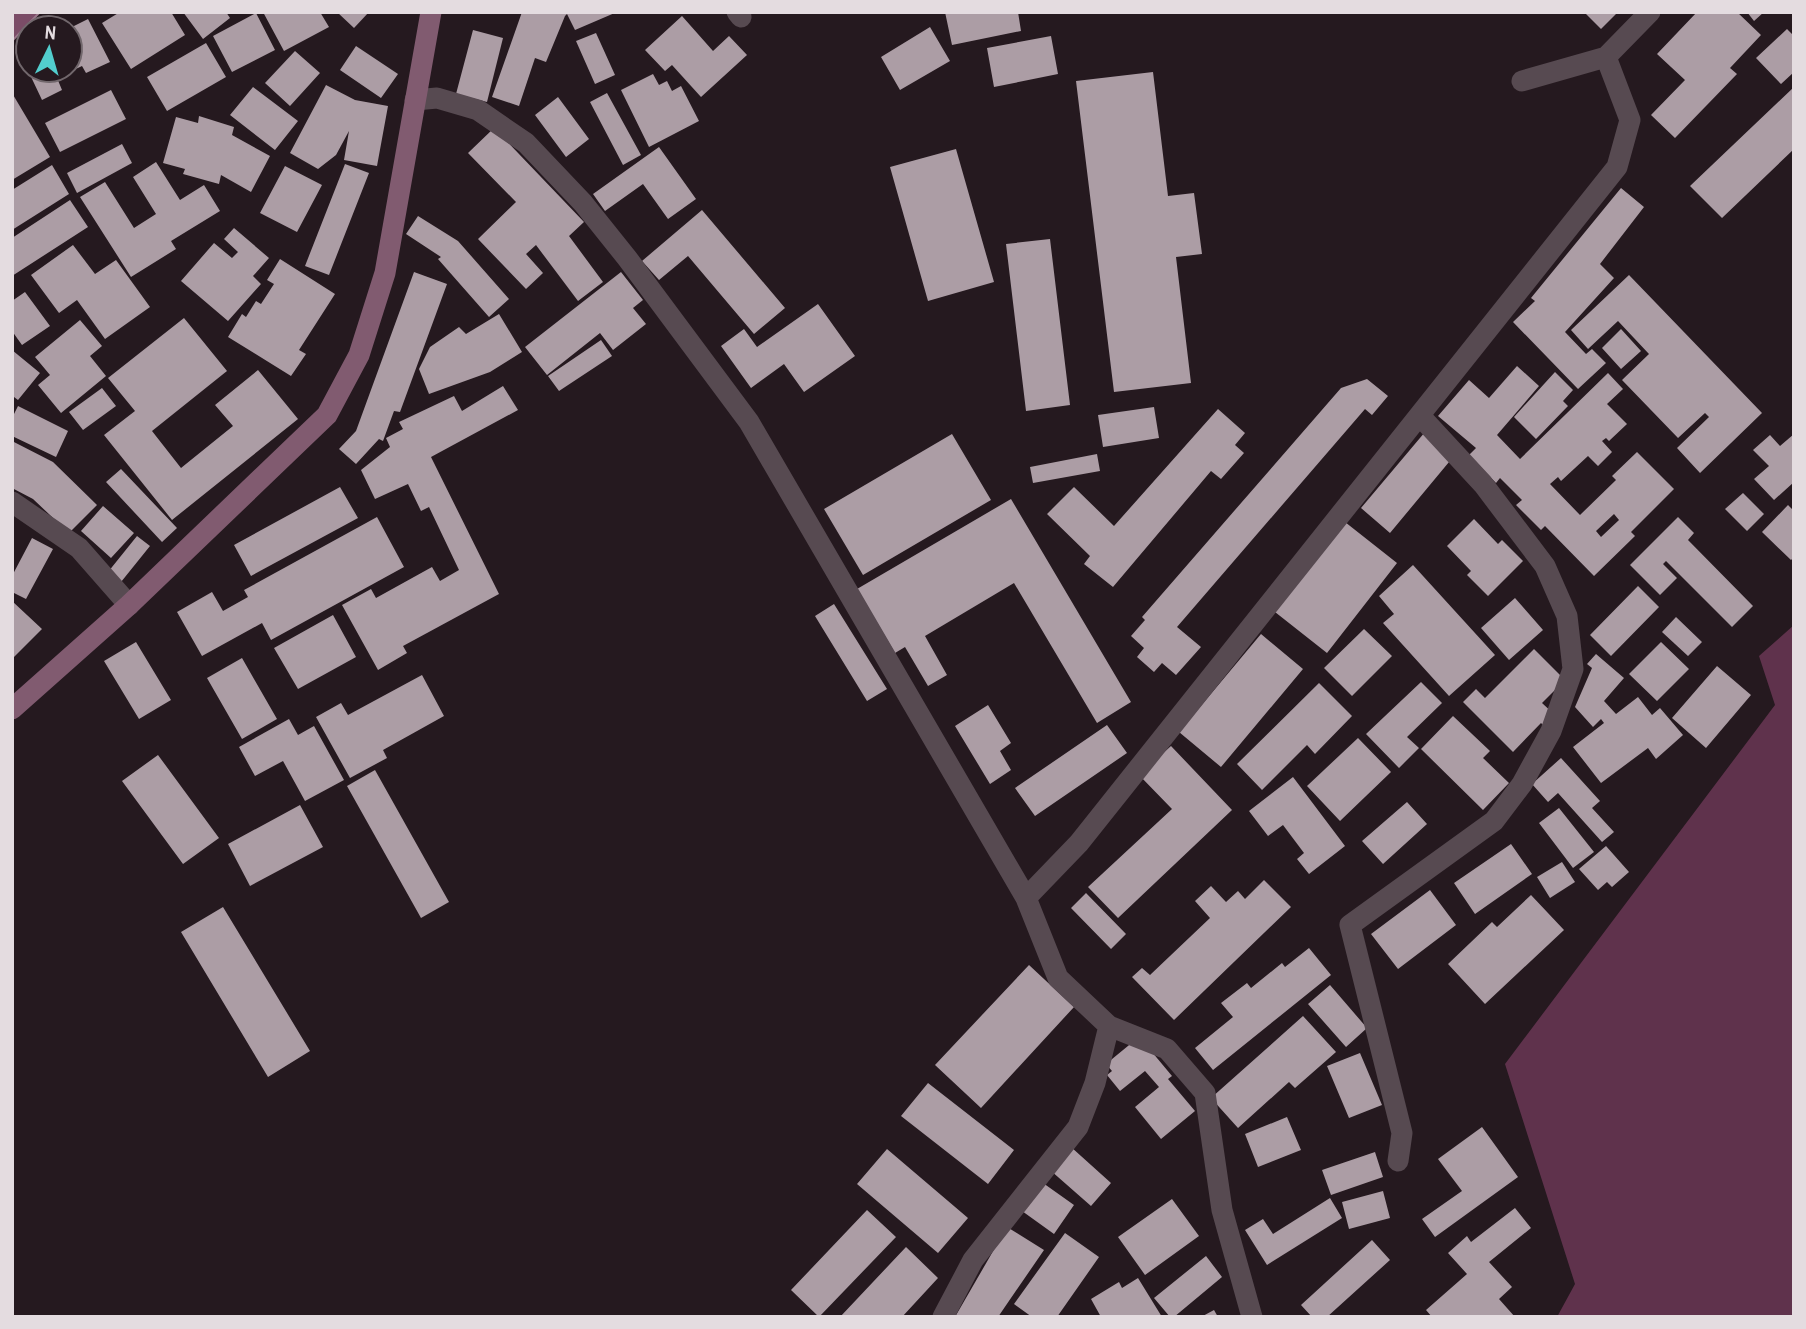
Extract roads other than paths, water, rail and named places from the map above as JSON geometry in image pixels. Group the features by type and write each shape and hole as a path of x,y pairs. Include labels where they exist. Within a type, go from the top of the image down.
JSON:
{"street":[{"path":"12,709 129,605 327,415 359,355 385,273 430,12"},
{"path":"1522,81 1606,57 1650,12"},
{"path":"1026,898 1079,843 1421,417 1617,167 1630,120 1606,57"},
{"path":"415,100 437,99 478,110 526,143 583,203 627,258 749,422 1026,898 1058,978 1110,1026 1167,1049 1205,1093 1222,1210 1252,1317"},
{"path":"1398,1161 1402,1133 1350,925 1494,821 1522,784 1551,732 1573,668 1567,616 1545,566 1483,484 1421,417"},
{"path":"12,502 79,548 129,605"},
{"path":"943,1317 973,1261 1078,1127 1095,1083 1110,1026"}]}
